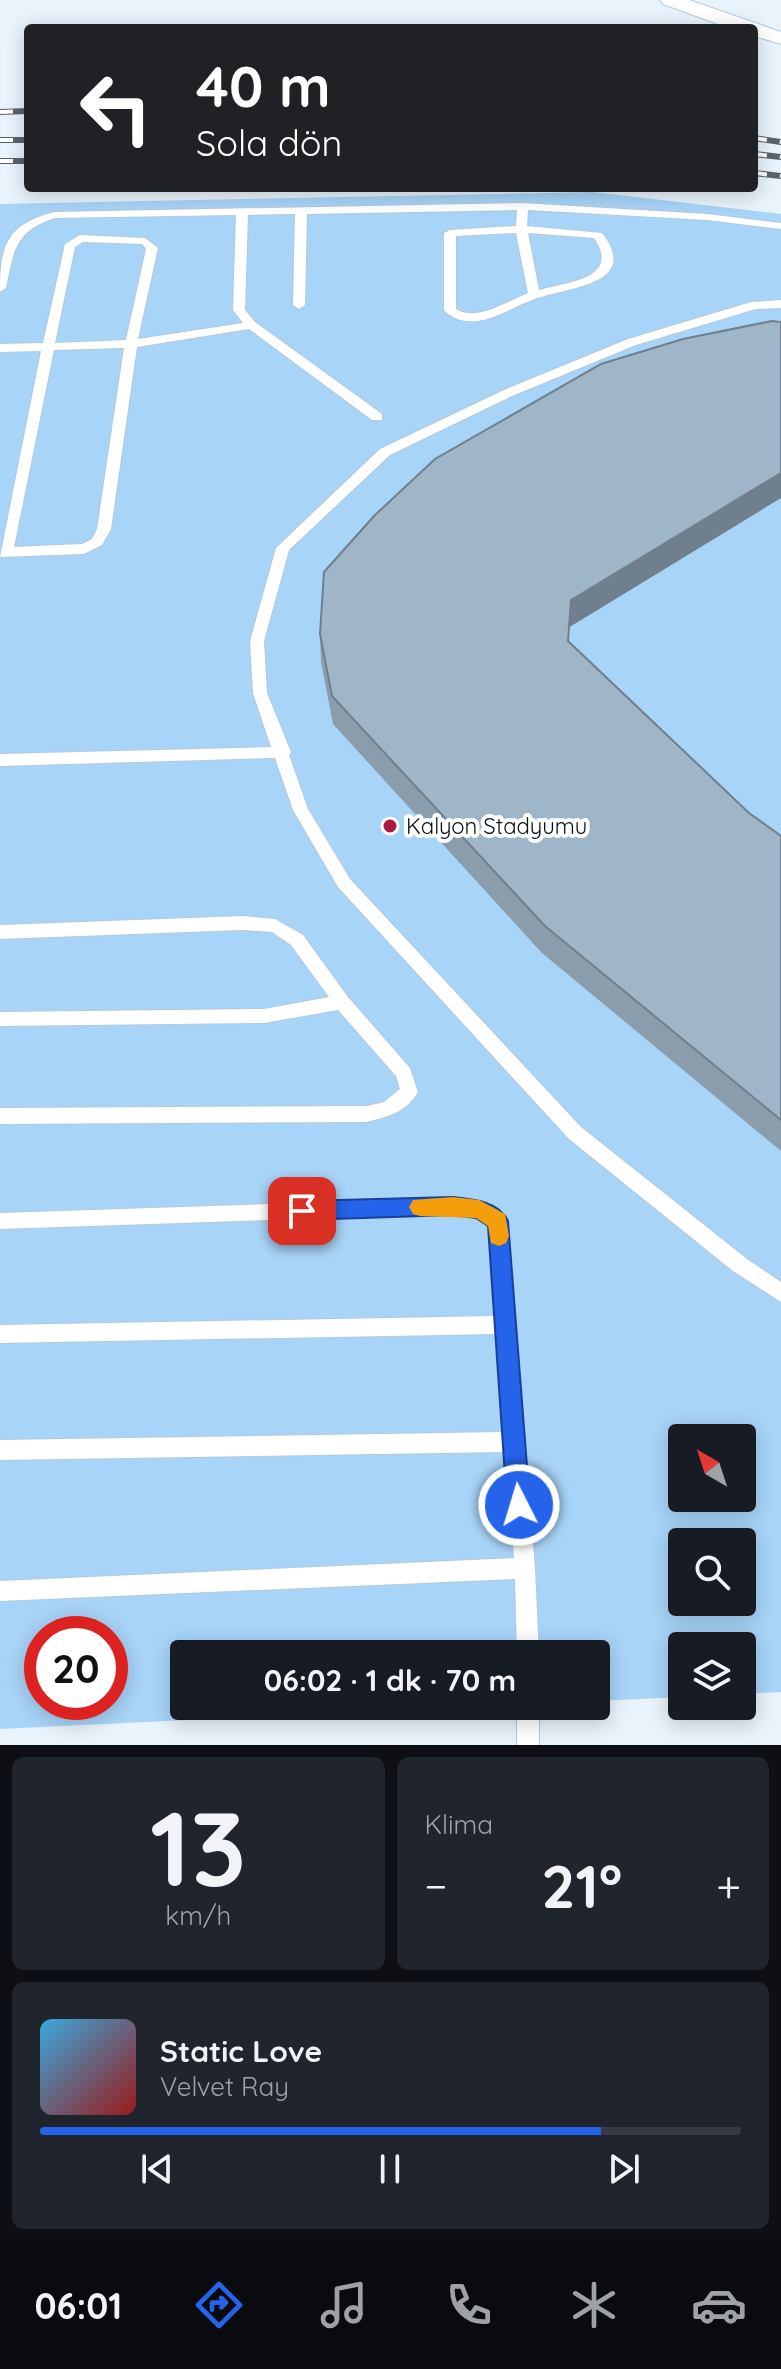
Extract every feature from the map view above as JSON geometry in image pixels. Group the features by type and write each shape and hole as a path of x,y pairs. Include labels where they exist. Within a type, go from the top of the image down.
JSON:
{"street":[{"path":"670,0 737,24"},
{"path":"758,31 781,38"}],"lane":[{"path":"523,206 521,229 534,295"},
{"path":"0,288 9,244 18,231 33,220 54,215 523,206 707,217 781,226"},
{"path":"299,305 301,211"},
{"path":"242,212 239,310 251,325 377,417"},
{"path":"521,229 598,235 606,244 609,261 606,270 598,277 534,295 478,317 458,316 450,310 450,233 521,229"},
{"path":"80,238 145,241 152,248 131,344 104,529 97,542 84,549 3,552 69,246 80,238"},
{"path":"781,304 755,305 632,342 508,393 385,452 283,548 257,641 260,693 301,810 344,883 575,1133 740,1265 781,1293"},
{"path":"0,348 131,344 251,325"},
{"path":"0,760 283,752"},
{"path":"0,932 243,923 275,926 297,940 342,1002 404,1073 409,1092 389,1109 367,1114 0,1116"},
{"path":"0,1019 264,1016 342,1002"},
{"path":"0,1221 453,1206 479,1210 498,1221 525,1568 528,1640"},
{"path":"0,1334 504,1325"},
{"path":"0,1450 513,1442"},
{"path":"0,1591 525,1568"},
{"path":"528,1720 528,1745"}],"shaded area":[{"name":"Kalyon Stadyumu","path":"593,192 781,214 781,1692 756,1693 756,1632 668,1632 668,1698 610,1700 610,1640 170,1640 170,1720 189,1720 0,1729 0,204"}],"building":[{"name":"Kalyon Stadyumu","path":"772,321 781,322 781,473 571,600 568,641 749,813 781,836 781,1120 545,926 332,696 320,634 324,572 374,516 435,459 601,364 683,339"}],"railway":[{"path":"0,112 24,111"},
{"path":"758,139 781,142"},
{"path":"0,140 24,140"},
{"path":"758,154 781,157"},
{"path":"0,161 24,161"},
{"path":"758,173 781,176"}],"slow traffic":[{"path":"420,1207 453,1206 479,1210 498,1221 499,1236"}],"place":[{"name":"Kalyon Stadyumu","path":"390,826"}],"route":[{"path":"302,1211 453,1206 479,1210 498,1221 519,1505"}]}
